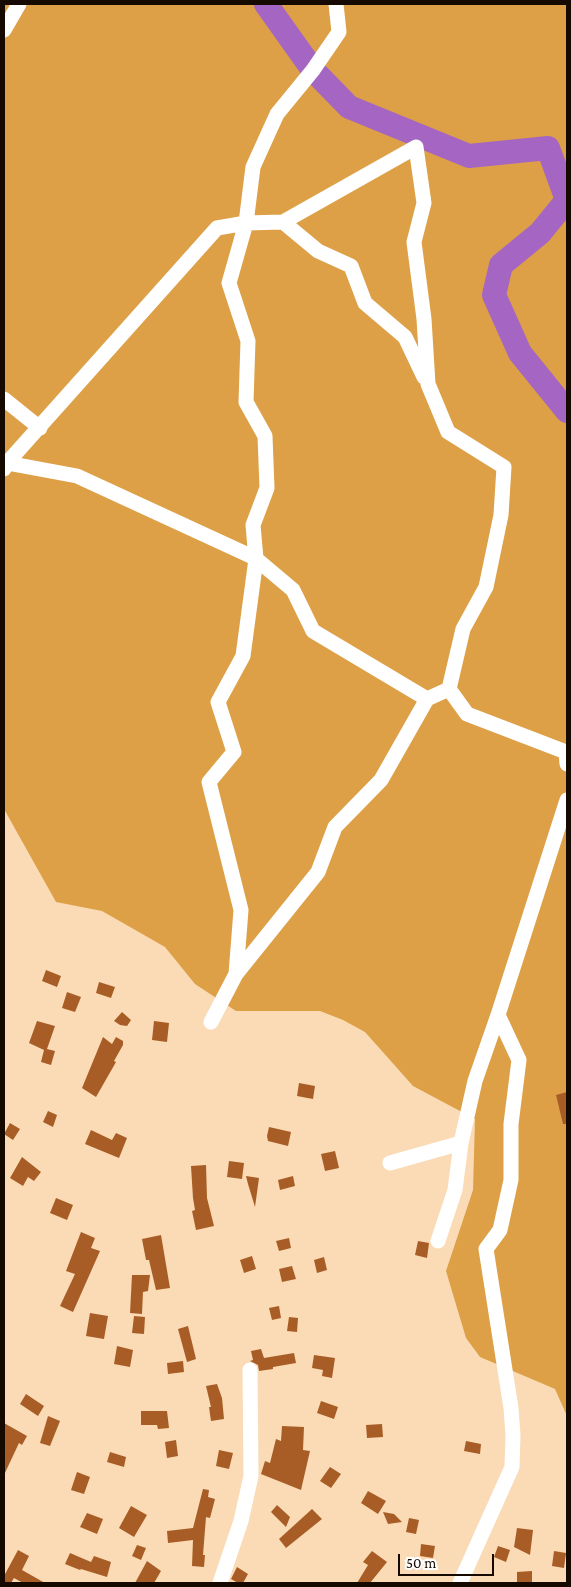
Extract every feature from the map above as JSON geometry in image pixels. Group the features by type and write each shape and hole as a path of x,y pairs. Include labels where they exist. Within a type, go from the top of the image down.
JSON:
{"street":[{"path":"4,30 19,4"},
{"path":"236,974 241,910 209,782 234,752 218,702 243,656 256,559 253,525 267,488 265,436 246,402 248,341 229,282 246,223 253,167 277,114 313,70 339,32 336,4"},
{"path":"5,466 217,228 246,223 283,222 416,147 424,203 414,242 424,319 428,384"},
{"path":"283,222 318,251 351,266 365,303 405,337 428,384 448,432 504,467 501,515 486,587 463,629 449,689 467,714 566,752 567,764"},
{"path":"4,398 40,428"},
{"path":"5,466 77,476 256,559 292,590 313,631 427,698"},
{"path":"211,1022 236,974 318,872 335,827 381,780 427,698 449,689"},
{"path":"438,1241 455,1190 461,1143 475,1081 567,800"},
{"path":"460,1583 512,1467 513,1435 511,1408 486,1249 500,1230 511,1180 511,1124 519,1060 498,1015"},
{"path":"390,1163 461,1143"},
{"path":"220,1583 242,1521 251,1476 250,1370"}],"shaded area":[{"path":"4,4 567,4 567,1416 555,1389 480,1357 466,1338 446,1271 473,1190 475,1119 413,1086 365,1032 343,1020 320,1011 236,1011 195,984 165,947 102,911 56,902 4,809"}],"building":[{"path":"46,970 61,976 57,987 42,981"},
{"path":"99,982 115,987 111,998 96,993"},
{"path":"67,992 81,997 75,1012 62,1008"},
{"path":"122,1012 131,1020 127,1026 120,1025 114,1021"},
{"path":"37,1021 55,1026 47,1049 55,1051 51,1065 41,1062 44,1050 29,1043"},
{"path":"154,1021 169,1023 167,1042 152,1040"},
{"path":"103,1037 112,1044 116,1037 123,1041 123,1045 114,1061 116,1062 96,1097 82,1088"},
{"path":"299,1083 315,1086 313,1099 297,1096"},
{"path":"567,1092 567,1124 563,1124 556,1095"},
{"path":"48,1111 57,1115 53,1127 43,1122"},
{"path":"10,1123 20,1129 13,1140 4,1134"},
{"path":"269,1127 291,1132 288,1146 268,1141"},
{"path":"91,1130 112,1140 116,1133 127,1138 119,1158 85,1144"},
{"path":"335,1151 339,1168 325,1171 321,1154"},
{"path":"22,1157 41,1172 34,1181 28,1177 23,1186 10,1178"},
{"path":"229,1161 244,1163 242,1179 227,1177"},
{"path":"206,1165 207,1198 214,1226 196,1230 192,1211 195,1210 191,1166"},
{"path":"246,1176 259,1178 255,1207 248,1184"},
{"path":"293,1176 295,1186 280,1190 278,1180"},
{"path":"56,1198 73,1205 67,1220 50,1213"},
{"path":"81,1232 95,1238 91,1248 100,1251 73,1312 60,1306 75,1274 66,1271"},
{"path":"161,1235 170,1288 156,1290 149,1260 146,1260 142,1239"},
{"path":"289,1238 291,1248 279,1251 276,1241"},
{"path":"418,1241 429,1243 427,1258 415,1255"},
{"path":"252,1256 256,1269 244,1273 240,1260"},
{"path":"324,1257 327,1270 317,1273 314,1260"},
{"path":"292,1266 296,1279 282,1282 279,1269"},
{"path":"132,1275 150,1275 148,1291 143,1292 142,1314 130,1313"},
{"path":"279,1306 281,1318 272,1320 269,1308"},
{"path":"90,1313 108,1316 104,1339 86,1336"},
{"path":"134,1316 145,1317 144,1334 132,1333"},
{"path":"289,1317 298,1318 297,1332 287,1331"},
{"path":"188,1326 196,1359 187,1362 178,1329"},
{"path":"117,1346 133,1350 130,1367 114,1364"},
{"path":"261,1349 264,1358 294,1353 296,1363 259,1371 258,1365 250,1361 253,1360 251,1351"},
{"path":"314,1355 335,1358 332,1378 322,1376 323,1370 312,1368"},
{"path":"183,1361 184,1372 168,1374 167,1363"},
{"path":"217,1384 222,1398 224,1419 211,1421 209,1407 211,1407 206,1386"},
{"path":"26,1394 44,1406 38,1416 20,1404"},
{"path":"321,1401 338,1407 334,1419 317,1413"},
{"path":"141,1411 167,1411 169,1428 158,1429 157,1425 141,1425"},
{"path":"48,1416 60,1421 50,1446 40,1443"},
{"path":"4,1423 27,1436 22,1445 19,1443 4,1475"},
{"path":"382,1424 383,1437 367,1438 366,1425"},
{"path":"282,1426 304,1427 303,1450 310,1451 301,1490 261,1474 265,1461 270,1463 276,1439 281,1441"},
{"path":"176,1440 178,1456 167,1458 165,1442"},
{"path":"466,1441 481,1444 480,1454 464,1451"},
{"path":"219,1450 233,1453 229,1469 216,1466"},
{"path":"110,1452 126,1457 124,1467 107,1462"},
{"path":"330,1467 341,1474 331,1488 320,1481"},
{"path":"77,1472 90,1477 84,1494 71,1490"},
{"path":"203,1489 209,1490 208,1497 215,1499 210,1518 206,1517 204,1567 192,1566 193,1540 168,1543 167,1531 193,1528"},
{"path":"368,1491 386,1501 378,1514 361,1503"},
{"path":"277,1505 290,1517 286,1527 271,1512"},
{"path":"131,1506 147,1515 134,1537 119,1528"},
{"path":"312,1509 322,1519 286,1548 279,1539"},
{"path":"383,1512 394,1514 402,1522 388,1524"},
{"path":"87,1513 103,1519 97,1534 80,1527"},
{"path":"409,1518 419,1520 416,1534 406,1532"},
{"path":"517,1528 533,1530 530,1555 514,1547"},
{"path":"421,1544 435,1546 433,1558 420,1556"},
{"path":"137,1545 146,1548 141,1560 132,1556"},
{"path":"498,1546 510,1550 506,1562 494,1557"},
{"path":"18,1550 29,1556 22,1570 45,1583 23,1583 14,1578 11,1583 4,1583 4,1576"},
{"path":"372,1551 387,1562 370,1583 357,1583 368,1565 363,1562"},
{"path":"554,1551 566,1553 564,1568 552,1566"},
{"path":"70,1553 91,1562 94,1556 111,1562 107,1577 65,1564"},
{"path":"147,1561 161,1571 154,1583 135,1583"},
{"path":"237,1567 248,1574 243,1583 238,1583 231,1579"},
{"path":"532,1571 532,1582 517,1583 517,1572"}],"waterway":[{"path":"266,4 313,70 349,107 469,156 548,148 567,200 540,233 501,265 494,295 520,353 567,411"}]}
